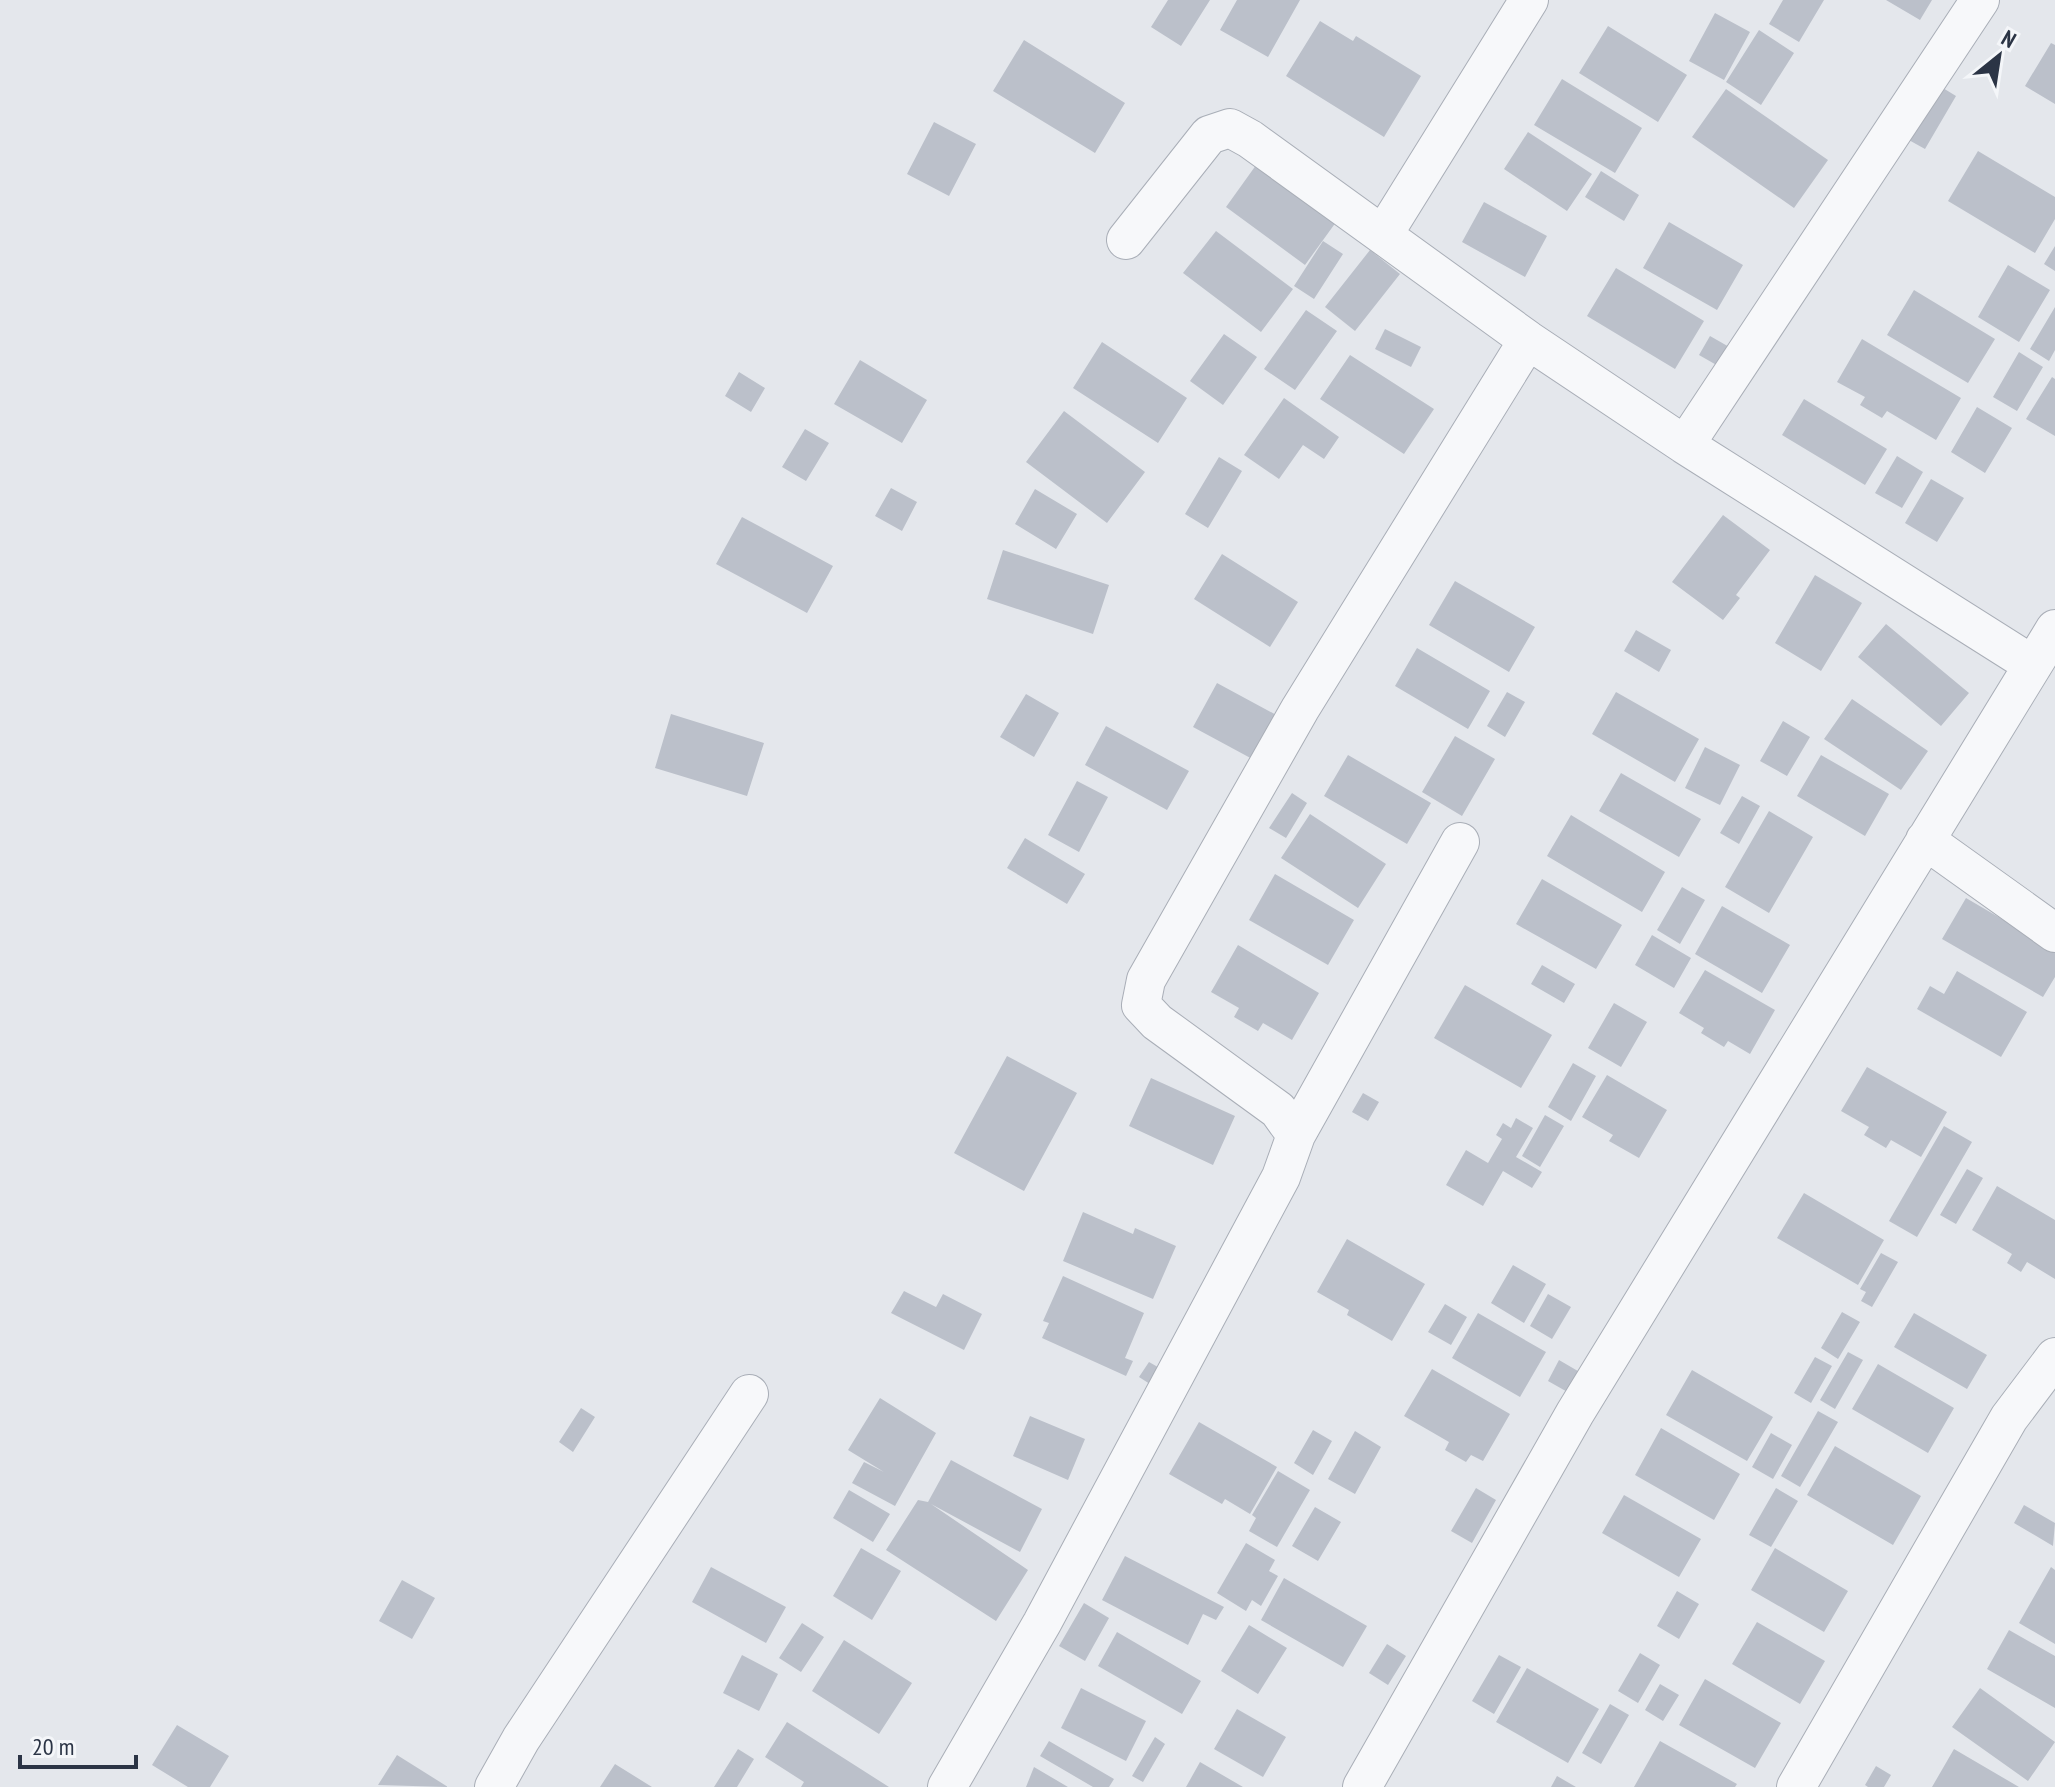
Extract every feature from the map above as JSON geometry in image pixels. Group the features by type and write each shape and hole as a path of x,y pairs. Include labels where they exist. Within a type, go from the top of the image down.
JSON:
{"street":[{"path":"1383,235 1529,0"},
{"path":"1685,445 1980,0"},
{"path":"1126,240 1209,135 1230,128 1250,139 1528,340 1685,445 2033,665"},
{"path":"1296,1135 1278,1110 1157,1022 1141,1005 1146,980 1300,709 1528,340"},
{"path":"1362,1787 1575,1413 2055,629"},
{"path":"1925,840 2055,933"},
{"path":"947,1787 1072,1568 1281,1177 1296,1135 1460,842"},
{"path":"1796,1787 2009,1418 2055,1357"},
{"path":"494,1787 521,1739 749,1394"}],"building":[{"path":"1168,0 1210,0 1181,46 1151,27"},
{"path":"1237,0 1300,0 1268,57 1220,30"},
{"path":"1783,0 1824,0 1799,42 1769,24"},
{"path":"1886,0 1932,0 1920,20"},
{"path":"1715,13 1750,32 1724,80 1689,61"},
{"path":"1320,21 1353,41 1356,36 1421,76 1384,137 1286,76"},
{"path":"1608,26 1687,75 1658,122 1579,73"},
{"path":"1759,30 1794,53 1761,105 1726,82"},
{"path":"1024,40 1125,103 1095,153 993,91"},
{"path":"2051,43 2055,45 2055,104 2025,86"},
{"path":"1562,79 1642,128 1615,173 1534,125"},
{"path":"1938,85 1956,96 1925,149 1907,139"},
{"path":"1726,89 1828,160 1794,208 1692,137"},
{"path":"934,122 976,144 949,196 907,174"},
{"path":"1528,132 1592,174 1567,211 1504,169"},
{"path":"1978,151 2055,197 2055,219 2035,253 1948,201"},
{"path":"1259,161 1339,218 1305,265 1226,207"},
{"path":"1601,171 1639,195 1624,221 1585,197"},
{"path":"1484,202 1547,236 1525,277 1462,242"},
{"path":"1669,222 1743,265 1717,310 1643,268"},
{"path":"1216,231 1293,289 1261,332 1183,273"},
{"path":"1323,241 1343,254 1314,299 1294,286"},
{"path":"2055,246 2055,271 2044,264"},
{"path":"1370,250 1400,274 1355,331 1325,307"},
{"path":"2008,265 2050,290 2019,342 1978,317"},
{"path":"1616,268 1704,321 1675,369 1587,316"},
{"path":"1914,290 1995,339 1968,383 1887,335"},
{"path":"2055,307 2055,350 2049,361 2030,349"},
{"path":"1306,310 1337,331 1295,390 1264,369"},
{"path":"1385,329 1421,347 1411,367 1375,349"},
{"path":"1224,334 1257,357 1223,405 1190,381"},
{"path":"1710,336 1731,348 1720,367 1699,355"},
{"path":"1862,339 1961,398 1936,440 1887,411 1882,418 1860,405 1865,397 1837,382"},
{"path":"1102,342 1187,398 1158,443 1073,388"},
{"path":"2019,352 2043,367 2017,411 1993,397"},
{"path":"1350,355 1434,409 1404,454 1320,399"},
{"path":"860,360 927,400 902,443 834,404"},
{"path":"739,372 765,388 751,412 725,396"},
{"path":"2052,377 2055,379 2055,436 2026,419"},
{"path":"1284,398 1339,437 1324,459 1303,445 1279,479 1244,455"},
{"path":"1804,399 1887,449 1865,485 1782,435"},
{"path":"1977,407 2012,428 1985,473 1951,452"},
{"path":"1064,411 1145,472 1107,523 1026,462"},
{"path":"805,429 829,443 806,481 782,467"},
{"path":"1897,456 1923,472 1902,508 1875,493"},
{"path":"1219,457 1242,471 1208,528 1185,514"},
{"path":"1931,479 1964,498 1937,542 1905,523"},
{"path":"891,488 917,502 902,531 875,516"},
{"path":"1035,489 1077,514 1056,549 1015,524"},
{"path":"1723,515 1770,550 1736,595 1740,598 1723,620 1672,582"},
{"path":"742,517 833,566 807,613 716,564"},
{"path":"1003,550 1109,585 1093,634 987,599"},
{"path":"1222,554 1298,602 1270,647 1194,599"},
{"path":"1815,575 1862,603 1821,671 1775,643"},
{"path":"1455,581 1535,627 1509,672 1429,625"},
{"path":"1886,624 1969,693 1941,726 1858,657"},
{"path":"1636,630 1671,650 1659,672 1624,651"},
{"path":"1417,648 1490,691 1468,729 1395,686"},
{"path":"1217,683 1280,717 1256,761 1193,727"},
{"path":"1507,692 1525,702 1505,737 1487,726"},
{"path":"1616,692 1699,739 1675,782 1592,734"},
{"path":"1026,694 1059,713 1034,757 1000,737"},
{"path":"1852,699 1928,751 1901,790 1824,739"},
{"path":"671,714 764,743 747,796 655,768"},
{"path":"1783,721 1810,737 1787,776 1760,761"},
{"path":"1106,726 1189,771 1167,810 1085,765"},
{"path":"1455,736 1495,759 1462,816 1422,792"},
{"path":"1705,747 1740,765 1720,805 1685,788"},
{"path":"1348,755 1431,803 1407,844 1324,796"},
{"path":"1821,755 1889,794 1865,836 1797,796"},
{"path":"1621,773 1701,819 1679,857 1599,811"},
{"path":"1077,781 1108,797 1079,852 1048,835"},
{"path":"1292,793 1307,803 1286,838 1269,828"},
{"path":"1742,796 1760,806 1739,844 1720,833"},
{"path":"1769,811 1813,837 1769,913 1725,887"},
{"path":"1310,814 1386,864 1358,908 1281,858"},
{"path":"1571,815 1665,872 1642,912 1547,856"},
{"path":"1025,838 1085,874 1067,904 1007,868"},
{"path":"1275,874 1354,920 1328,965 1249,920"},
{"path":"1542,879 1622,925 1596,969 1516,924"},
{"path":"1682,887 1705,900 1680,944 1657,930"},
{"path":"1966,898 2055,950 2055,977 2043,997 1942,939"},
{"path":"1722,906 1790,945 1762,993 1695,954"},
{"path":"1652,935 1691,958 1674,988 1635,965"},
{"path":"1238,945 1319,993 1292,1040 1263,1023 1258,1031 1234,1017 1239,1008 1211,992"},
{"path":"1542,965 1575,984 1564,1003 1531,984"},
{"path":"1705,970 1775,1010 1750,1054 1728,1041 1724,1047 1701,1033 1704,1028 1679,1013"},
{"path":"1957,971 2027,1012 2001,1057 1917,1009 1930,986 1944,994"},
{"path":"1465,985 1552,1035 1521,1088 1434,1038"},
{"path":"1614,1003 1647,1022 1621,1067 1588,1048"},
{"path":"1007,1056 1077,1093 1024,1191 954,1153"},
{"path":"1573,1063 1596,1076 1571,1121 1548,1107"},
{"path":"1867,1067 1947,1112 1921,1157 1891,1140 1886,1148 1864,1135 1869,1127 1841,1111"},
{"path":"1607,1075 1667,1110 1639,1158 1609,1141 1613,1135 1582,1117"},
{"path":"1151,1078 1235,1116 1213,1165 1129,1126"},
{"path":"1363,1093 1379,1102 1368,1121 1352,1112"},
{"path":"1545,1115 1564,1126 1540,1167 1522,1156"},
{"path":"1516,1118 1533,1128 1516,1157 1542,1172 1532,1188 1503,1171 1483,1206 1446,1185 1466,1150 1488,1163 1502,1139 1496,1135 1503,1123 1511,1128"},
{"path":"1944,1126 1972,1142 1917,1237 1889,1221"},
{"path":"1967,1169 1983,1178 1956,1224 1940,1215"},
{"path":"1997,1186 2055,1220 2055,1279 2027,1262 2021,1272 2007,1263 2012,1254 1972,1230"},
{"path":"1804,1193 1884,1240 1858,1285 1777,1238"},
{"path":"1083,1212 1133,1234 1135,1228 1176,1246 1153,1299 1063,1261"},
{"path":"1347,1239 1425,1284 1392,1341 1347,1315 1349,1310 1317,1292"},
{"path":"1881,1253 1898,1262 1872,1307 1861,1301 1866,1292 1860,1289"},
{"path":"1513,1265 1546,1284 1524,1323 1491,1303"},
{"path":"1063,1276 1144,1313 1125,1358 1133,1361 1126,1376 1042,1338 1049,1323 1043,1321"},
{"path":"904,1291 936,1307 943,1294 982,1314 964,1350 891,1313"},
{"path":"1548,1294 1571,1307 1552,1339 1530,1326"},
{"path":"1445,1304 1467,1317 1451,1345 1428,1332"},
{"path":"1842,1312 1860,1322 1838,1359 1821,1348"},
{"path":"1478,1313 1546,1352 1520,1397 1452,1358"},
{"path":"1914,1313 1987,1355 1967,1389 1894,1347"},
{"path":"1848,1352 1863,1360 1835,1409 1820,1400"},
{"path":"1815,1357 1832,1366 1811,1403 1794,1393"},
{"path":"1559,1360 1583,1374 1571,1394 1548,1381"},
{"path":"1149,1362 1163,1370 1153,1386 1139,1377"},
{"path":"1878,1364 1954,1408 1928,1453 1852,1409"},
{"path":"1432,1369 1510,1414 1483,1461 1471,1455 1466,1462 1445,1450 1449,1442 1404,1416"},
{"path":"1692,1370 1773,1417 1747,1461 1666,1415"},
{"path":"880,1398 936,1433 895,1506 852,1483 864,1462 884,1472 848,1450"},
{"path":"581,1408 595,1417 573,1452 559,1442"},
{"path":"1818,1411 1838,1422 1800,1487 1781,1476"},
{"path":"1030,1416 1085,1439 1068,1480 1013,1456"},
{"path":"1199,1422 1277,1467 1250,1514 1225,1499 1222,1504 1169,1474"},
{"path":"1661,1428 1740,1474 1714,1520 1635,1475"},
{"path":"1313,1430 1332,1441 1313,1475 1294,1463"},
{"path":"1355,1431 1381,1447 1355,1494 1328,1479"},
{"path":"1771,1433 1792,1445 1773,1479 1752,1467"},
{"path":"1835,1446 1921,1496 1893,1545 1807,1495"},
{"path":"951,1460 1042,1509 1020,1552 931,1504 1028,1570 996,1621 886,1550 918,1500 928,1502"},
{"path":"1278,1471 1310,1490 1277,1547 1249,1531 1256,1518 1252,1515"},
{"path":"1476,1488 1496,1500 1472,1543 1451,1531"},
{"path":"1776,1488 1798,1501 1771,1547 1749,1535"},
{"path":"849,1490 890,1514 873,1542 833,1518"},
{"path":"1624,1495 1701,1539 1679,1577 1602,1533"},
{"path":"2024,1505 2055,1523 2053,1546 2014,1523"},
{"path":"1315,1507 1341,1522 1318,1561 1292,1546"},
{"path":"1246,1543 1275,1560 1269,1571 1278,1576 1261,1606 1252,1600 1246,1611 1217,1593"},
{"path":"861,1548 901,1571 872,1620 833,1596"},
{"path":"1775,1548 1848,1591 1824,1632 1751,1590"},
{"path":"1125,1556 1224,1607 1216,1620 1203,1614 1188,1645 1102,1600"},
{"path":"711,1567 786,1607 766,1643 692,1602"},
{"path":"2051,1567 2055,1570 2055,1644 2019,1623"},
{"path":"1284,1578 1367,1626 1343,1667 1261,1620"},
{"path":"402,1580 435,1598 412,1639 379,1621"},
{"path":"1677,1591 1699,1604 1679,1639 1657,1626"},
{"path":"1084,1603 1109,1618 1085,1661 1059,1646"},
{"path":"1757,1622 1825,1661 1800,1704 1732,1664"},
{"path":"802,1623 824,1637 801,1672 779,1658"},
{"path":"1249,1625 1287,1648 1258,1694 1221,1671"},
{"path":"2009,1630 2055,1656 2055,1708 1987,1669"},
{"path":"1117,1632 1201,1681 1182,1714 1098,1666"},
{"path":"844,1640 912,1683 879,1734 812,1691"},
{"path":"1387,1644 1406,1656 1388,1685 1369,1673"},
{"path":"1640,1653 1660,1665 1638,1703 1618,1691"},
{"path":"742,1655 778,1674 759,1711 723,1693"},
{"path":"1499,1655 1521,1667 1494,1714 1472,1701"},
{"path":"1527,1668 1599,1709 1568,1763 1496,1722"},
{"path":"1705,1679 1781,1723 1755,1768 1679,1725"},
{"path":"1660,1684 1679,1695 1663,1721 1645,1710"},
{"path":"1081,1688 1146,1721 1126,1761 1061,1728"},
{"path":"1980,1688 2055,1742 2028,1781 1952,1727"},
{"path":"1610,1704 1629,1715 1601,1764 1582,1753"},
{"path":"1237,1709 1286,1737 1263,1777 1214,1749"},
{"path":"787,1722 889,1787 801,1787 804,1782 765,1757"},
{"path":"177,1725 229,1756 210,1787 188,1787 152,1765"},
{"path":"1155,1737 1165,1744 1143,1782 1132,1776"},
{"path":"1049,1741 1114,1779 1109,1787 1093,1787 1040,1756"},
{"path":"1660,1741 1737,1784 1735,1787 1634,1787"},
{"path":"738,1749 754,1759 737,1787 714,1787"},
{"path":"1954,1749 2019,1787 1932,1787"},
{"path":"397,1755 448,1787 378,1785"},
{"path":"1200,1762 1243,1787 1186,1787"},
{"path":"615,1764 652,1787 600,1787"},
{"path":"1876,1766 1891,1775 1884,1787 1868,1787 1865,1785"},
{"path":"1034,1767 1068,1787 1026,1787"},
{"path":"1557,1776 1576,1787 1551,1787"}]}
